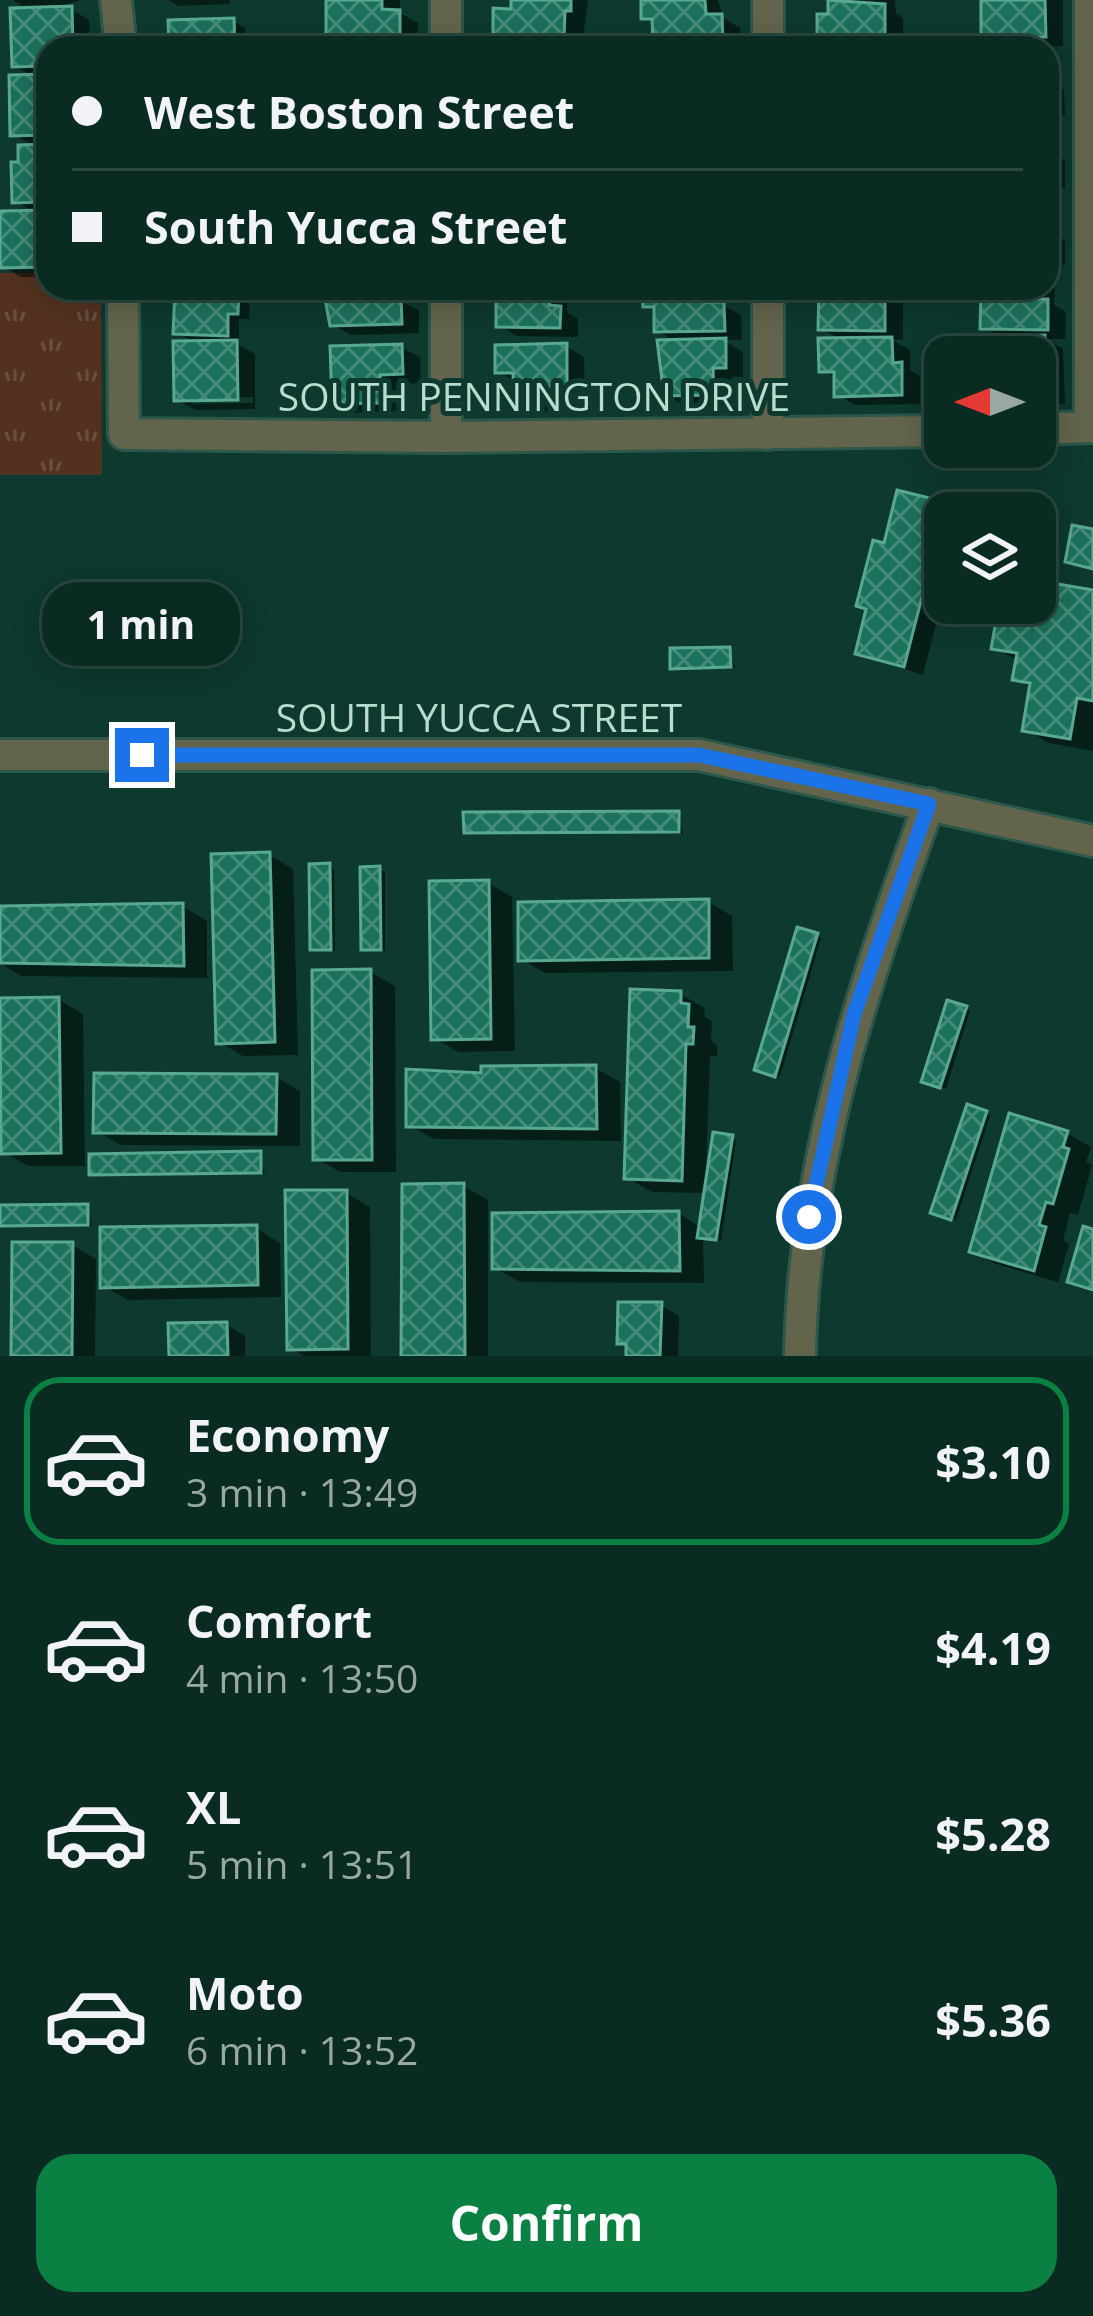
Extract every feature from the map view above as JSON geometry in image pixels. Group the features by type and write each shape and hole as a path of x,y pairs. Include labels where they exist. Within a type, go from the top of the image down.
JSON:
{"street":[{"path":"116,0 120,36"},
{"path":"446,0 446,36"},
{"path":"768,0 768,36"},
{"path":"1056,429 1090,428 1090,0"},
{"name":"SOUTH PENNINGTON DRIVE","path":"123,300 124,434 446,437 924,430"},
{"path":"446,300 446,437"},
{"path":"768,300 768,434"},
{"name":"SOUTH YUCCA STREET","path":"0,755 699,755 1093,841"},
{"path":"800,1356 809,1217 842,1057 929,804"}],"green space":[{"path":"0,273 36,273 36,300 101,300 102,475 0,475"}],"building":[{"path":"326,0 382,0 382,9 400,10 400,36 326,36"},
{"path":"511,0 571,0 571,11 565,11 564,36 493,36 493,8 511,9"},
{"path":"641,0 705,0 706,14 722,14 723,36 653,36 652,19 641,19"},
{"path":"828,0 885,4 885,36 817,36 817,14 828,14"},
{"path":"981,0 1045,0 1046,36 981,36"},
{"path":"72,6 73,36 36,36 36,66 12,67 10,8"},
{"path":"234,18 235,36 169,36 168,20"},
{"path":"36,74 36,135 10,136 9,75"},
{"path":"36,144 36,202 12,203 11,162 18,162 18,145"},
{"path":"36,210 36,267 0,268 0,211"},
{"path":"174,300 239,300 238,314 228,314 228,336 173,334"},
{"path":"325,300 401,300 402,324 330,326"},
{"path":"496,300 549,300 549,305 561,306 560,328 496,327"},
{"path":"643,300 724,302 725,331 654,332 654,307 643,307"},
{"path":"819,300 885,300 885,331 818,330"},
{"path":"981,300 1048,300 1048,330 980,329"},
{"path":"892,337 893,363 902,362 902,395 834,397 834,372 819,372 818,338"},
{"path":"726,338 726,368 713,368 714,395 664,396 657,340"},
{"path":"237,340 238,400 174,401 173,341"},
{"path":"567,343 567,402 514,403 513,373 495,373 495,345"},
{"path":"402,344 403,374 380,375 380,403 332,404 330,346"},
{"path":"897,490 924,497 924,589 904,667 855,654 866,609 856,606 873,540 884,543"},
{"path":"1072,525 1093,529 1093,569 1065,562"},
{"path":"1056,584 1093,590 1093,701 1077,698 1070,739 1022,731 1030,683 1012,680 1017,653 991,649 995,624 1056,624"},
{"path":"730,647 731,667 670,669 670,648"},
{"path":"679,811 679,832 464,833 463,812"},
{"path":"270,852 275,1042 216,1044 211,854"},
{"path":"330,863 331,950 310,950 309,864"},
{"path":"380,866 381,950 361,950 360,867"},
{"path":"489,880 491,1039 431,1040 429,881"},
{"path":"709,899 709,958 518,961 518,902"},
{"path":"183,903 184,966 0,963 0,906"},
{"path":"797,927 818,933 775,1077 754,1070"},
{"path":"371,969 372,1160 313,1160 312,970"},
{"path":"630,989 681,991 681,1003 689,1004 688,1027 694,1027 693,1044 686,1044 682,1181 624,1179"},
{"path":"59,997 61,1153 1,1154 0,998"},
{"path":"947,1000 967,1006 940,1088 921,1082"},
{"path":"596,1065 597,1129 406,1127 406,1069 481,1073 481,1066"},
{"path":"94,1073 277,1074 276,1134 93,1133"},
{"path":"967,1104 987,1111 951,1220 930,1213"},
{"path":"1009,1113 1068,1131 1063,1147 1069,1149 1053,1204 1046,1202 1039,1225 1046,1227 1034,1271 969,1252"},
{"path":"713,1132 733,1135 716,1240 697,1238"},
{"path":"261,1151 261,1173 89,1175 89,1154"},
{"path":"464,1183 465,1356 401,1356 402,1184"},
{"path":"285,1190 347,1190 348,1349 287,1350"},
{"path":"88,1204 88,1225 0,1226 0,1205"},
{"path":"679,1211 680,1271 492,1269 492,1213"},
{"path":"257,1225 258,1285 100,1288 100,1227"},
{"path":"1083,1226 1093,1229 1093,1290 1067,1282"},
{"path":"12,1242 73,1242 72,1356 11,1356"},
{"path":"618,1302 662,1302 660,1356 626,1356 626,1344 617,1344"},
{"path":"227,1322 228,1356 169,1356 168,1323"}],"route":[{"path":"142,755 699,755 929,804 854,1014 809,1217"}]}
